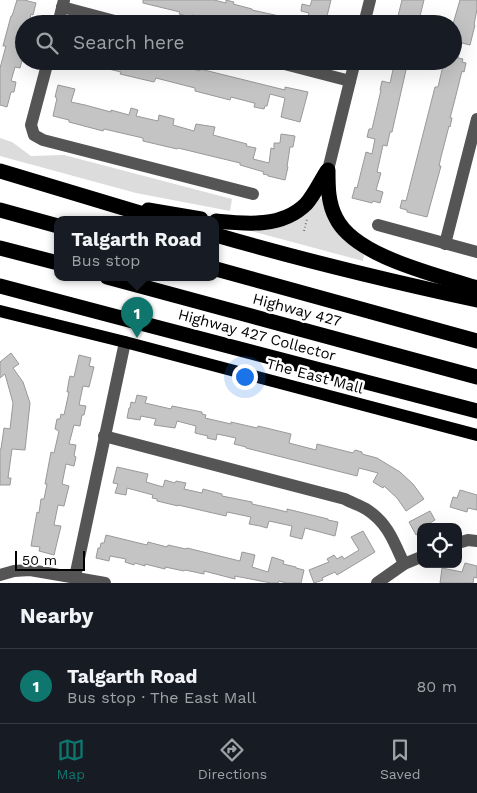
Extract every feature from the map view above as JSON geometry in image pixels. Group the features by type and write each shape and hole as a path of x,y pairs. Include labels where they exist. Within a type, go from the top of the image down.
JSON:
{"highway":[{"path":"219,221 255,224 270,222 296,212 306,204 328,170"},
{"path":"328,170 329,199 333,212 338,223 353,239 395,262 477,288"},
{"path":"0,171 150,216"},
{"path":"81,196 182,216"},
{"path":"0,210 54,225"},
{"path":"219,236 384,280 477,300"},
{"path":"0,248 54,263"},
{"name":"Highway 427","path":"219,270 477,340"},
{"name":"Highway 427","path":"122,281 477,378"},
{"name":"Highway 427 Collector","path":"0,286 477,410"}],"main road":[{"name":"The East Mall","path":"0,311 477,435"}],"street":[{"path":"366,15 370,0"},
{"path":"63,4 98,15"},
{"path":"46,70 31,125 34,135 43,140 253,194"},
{"path":"308,70 350,81"},
{"path":"328,170 353,70"},
{"path":"445,244 477,119"},
{"path":"378,225 477,252"},
{"path":"75,577 125,342"},
{"path":"104,436 344,499 366,510 382,522 391,534 404,564"},
{"path":"462,542 468,540 477,541"},
{"path":"377,583 404,564 417,559"},
{"path":"0,575 14,571 30,570 105,583"}],"shaded area":[{"path":"0,138 12,142 31,156 64,155 232,199 230,211 136,193 0,156"},
{"path":"317,198 325,199 346,239 364,255 363,261 244,229"}],"building":[{"path":"17,0 36,3 33,15 15,15 15,67 11,81 16,82 14,92 11,92 7,107 0,105 0,68 6,46 3,46"},
{"path":"143,0 214,0 226,3 226,0 252,10 275,15 183,15 179,14 180,12 143,3"},
{"path":"312,0 331,0 327,15 308,15 309,13 301,11 302,4 310,6"},
{"path":"402,0 424,0 420,15 398,15"},
{"path":"460,0 477,0 475,25 470,45 462,43 462,15 456,15"},
{"path":"462,62 466,63 464,72 462,71 450,118 452,118 450,127 439,166 441,166 427,217 407,212 407,210 400,208 402,200 406,201 435,87 438,87 442,70 462,70"},
{"path":"113,70 204,70 285,90 285,87 308,92 300,122 281,117 285,98 270,94 267,106 264,109 254,107 255,103 231,97 230,100 195,91 195,88 156,78 154,82 120,74 121,72"},
{"path":"393,70 406,70 392,132 390,132 387,146 383,145 377,172 381,173 376,190 383,192 380,203 373,201 372,203 352,198 355,187 357,188 366,152 372,154 375,139 367,137 369,129 372,129 382,81 390,83"},
{"path":"58,85 75,89 71,102 129,115 131,108 138,110 136,116 158,121 159,115 174,119 173,125 194,131 196,124 215,127 213,135 256,148 253,159 269,163 271,148 274,149 274,143 280,143 281,134 295,136 293,147 290,147 285,180 268,176 263,174 264,172 240,165 240,163 143,141 143,138 104,129 103,131 53,116"},
{"path":"11,353 19,364 13,368 23,382 30,403 25,450 12,449 8,478 11,478 10,485 0,485 0,449 4,428 10,429 13,403 5,374 0,378 0,362"},
{"path":"79,355 91,358 89,366 94,367 89,387 83,386 79,405 86,406 84,415 82,415 80,426 74,425 69,444 76,445 74,456 76,457 74,466 66,464 62,484 69,486 64,506 58,505 54,525 61,526 54,555 39,551 40,547 31,546 37,512 39,513 41,499 44,499 51,452 54,453 59,431 55,429 57,419 60,419 61,414 64,415 70,376 74,377"},
{"path":"137,395 147,397 145,403 171,409 172,406 202,412 202,414 206,415 205,418 257,428 258,426 291,434 289,443 316,450 317,444 353,453 355,450 362,452 362,454 377,458 400,472 413,484 424,499 406,511 397,498 384,486 383,488 373,482 378,473 359,468 357,476 246,448 234,444 236,438 217,434 216,440 207,438 208,436 195,433 196,426 177,421 175,428 154,425 156,419 141,416 140,420 127,418 131,402 135,403"},
{"path":"117,467 148,474 146,482 163,487 165,480 175,483 176,481 186,483 184,489 202,493 203,489 222,494 222,496 252,502 252,504 287,512 287,509 338,522 335,536 305,528 302,539 290,536 292,526 269,521 267,528 249,524 251,517 227,512 226,516 178,506 157,501 157,499 152,498 153,495 127,488 126,495 115,493 118,484 113,483"},
{"path":"460,490 477,495 477,510 468,508 467,512 450,507 453,497 457,498"},
{"path":"430,511 435,520 430,523 417,523 416,535 409,522"},
{"path":"363,531 375,552 337,575 335,572 322,578 323,580 314,583 309,570 329,562 327,559 334,555 337,559 342,556 344,559 359,550 351,537"},
{"path":"106,535 147,545 148,542 167,547 168,545 187,548 240,561 242,552 255,555 252,567 268,572 272,557 284,561 283,564 304,570 301,583 279,581 278,583 271,583 235,576 235,579 204,571 204,574 165,567 165,569 145,564 145,566 135,563 134,565 125,562 126,559 110,556 109,561 96,558 98,548 100,548 101,543 104,543"},
{"path":"465,563 477,566 477,578 474,577 473,583 440,583 442,568 462,572"}],"place":[{"name":"Talgarth Road","path":"137,338"}]}
